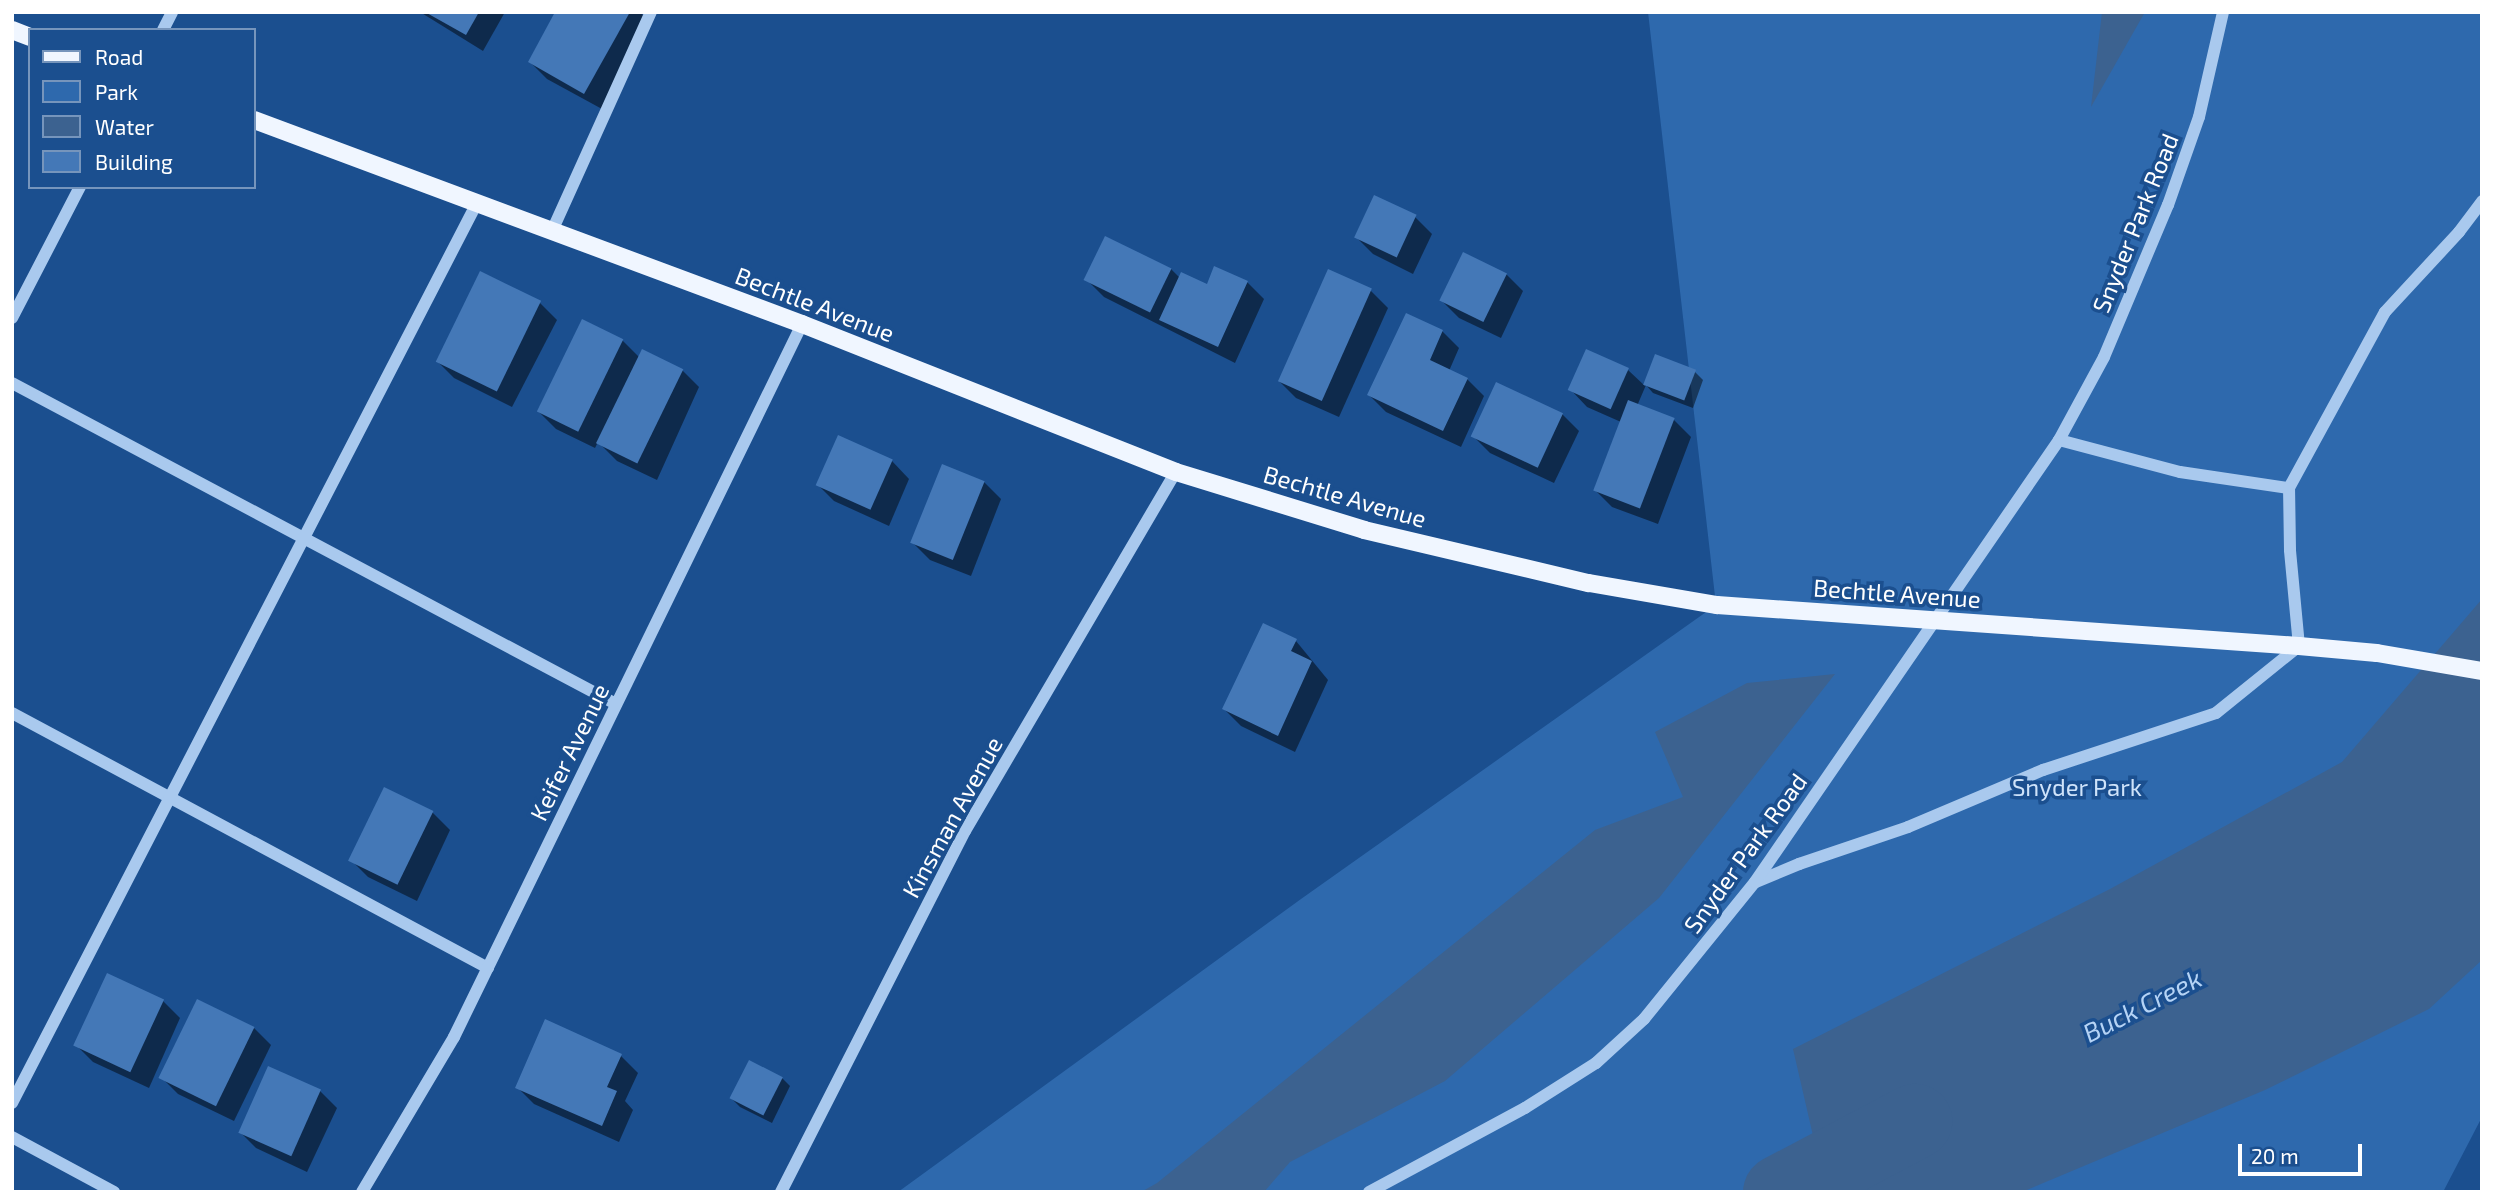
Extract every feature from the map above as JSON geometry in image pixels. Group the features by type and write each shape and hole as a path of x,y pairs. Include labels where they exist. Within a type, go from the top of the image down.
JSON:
{"main road":[{"name":"Bechtle Avenue","path":"256,121 802,324 1177,472 1364,530 1589,583 1717,604 2299,646 2378,653 2482,671"}],"street":[{"path":"164,28 172,12"},
{"path":"552,231 651,12"},
{"name":"Snyder Park Road","path":"1369,1192 1525,1108 1596,1063 1644,1019 1755,883 2059,440 2104,357 2168,205 2199,117 2223,12"},
{"path":"12,318 79,189"},
{"path":"1755,883 1799,863 1908,827 2043,770 2216,713 2299,646 2290,550 2290,488 2385,312 2459,232 2482,201"},
{"path":"12,1103 477,203"},
{"name":"Keifer Avenue","path":"362,1192 454,1037 802,324"},
{"path":"12,383 616,704"},
{"path":"2059,440 2180,472 2290,488"},
{"name":"Kinsman Avenue","path":"781,1192 965,831 1177,472"},
{"path":"12,713 488,968"},
{"path":"12,1137 114,1192"}],"green space":[{"name":"Snyder Park","path":"1648,12 2482,12 2482,1117 2443,1192 898,1192 1301,899 1716,605"}],"water":[{"path":"2102,12 2145,12 2091,107"},
{"path":"2482,599 2482,960 2429,1009 2265,1090 2022,1192 1826,1192 1793,1049 2110,889 2342,762"},
{"path":"1835,674 1659,898 1445,1081 1290,1162 1264,1192 1141,1192 1157,1183 1595,830 1683,797 1655,732 1747,683"}],"building":[{"path":"425,12 479,12 466,35"},
{"path":"555,12 630,12 584,94 528,62"},
{"path":"1374,195 1417,215 1397,257 1354,238"},
{"path":"1105,236 1172,268 1150,312 1084,280"},
{"path":"1463,252 1507,273 1483,322 1439,301"},
{"path":"1214,266 1248,281 1218,347 1159,320 1181,272 1207,284"},
{"path":"1328,269 1372,289 1322,401 1278,381"},
{"path":"480,271 541,301 497,392 436,362"},
{"path":"1406,313 1443,330 1430,360 1468,378 1443,431 1367,395"},
{"path":"582,319 623,339 578,432 537,412"},
{"path":"642,349 683,369 637,464 596,443"},
{"path":"1586,349 1629,368 1611,409 1568,390"},
{"path":"1655,354 1696,370 1684,401 1643,385"},
{"path":"1496,382 1563,413 1538,468 1471,436"},
{"path":"1628,400 1675,418 1640,508 1593,491"},
{"path":"838,435 893,459 870,510 816,485"},
{"path":"942,464 985,481 953,560 910,543"},
{"path":"1263,623 1297,639 1291,651 1312,661 1278,736 1222,709"},
{"path":"384,787 433,811 397,885 348,861"},
{"path":"107,973 164,1000 130,1072 73,1046"},
{"path":"197,999 255,1027 216,1106 158,1078"},
{"path":"545,1019 622,1054 607,1087 617,1091 602,1126 515,1088"},
{"path":"749,1060 783,1077 763,1116 729,1098"},
{"path":"268,1066 321,1090 291,1156 238,1133"}],"waterway":[{"name":"Buck Creek","path":"1780,1192 1914,1121"}]}
